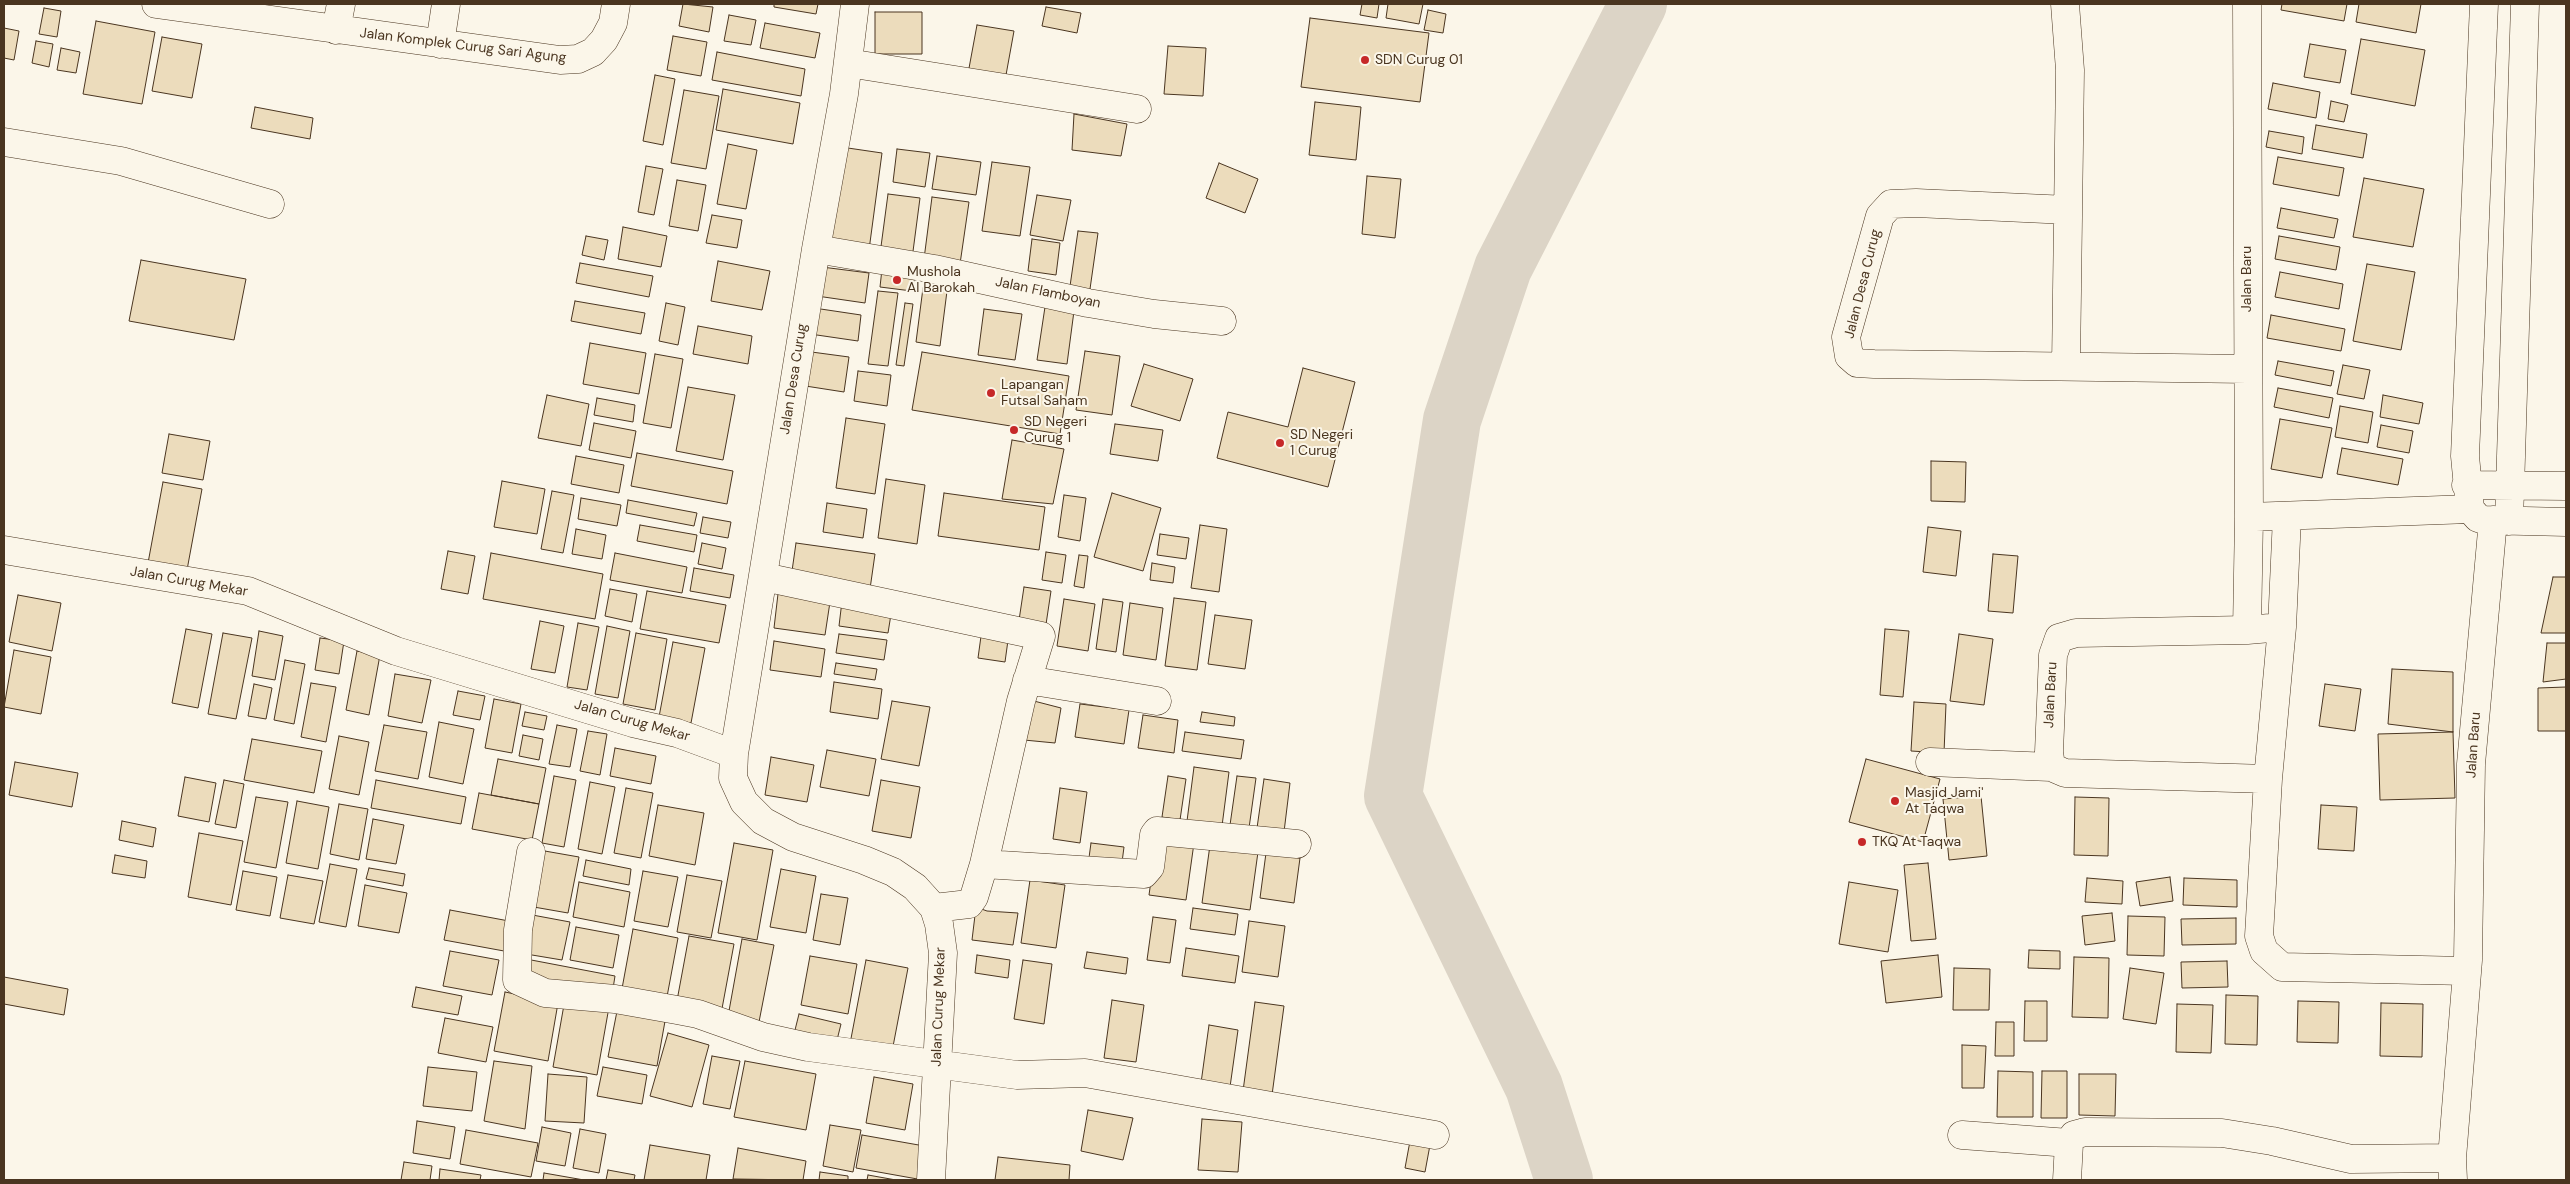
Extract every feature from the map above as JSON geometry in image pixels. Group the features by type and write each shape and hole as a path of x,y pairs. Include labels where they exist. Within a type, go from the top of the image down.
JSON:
{"street":[{"name":"Jalan Komplek Curug Sari Agung","path":"156,4 339,17 440,44 560,60 578,59 593,52 604,40 613,23 616,4"},
{"path":"440,44 446,4"},
{"name":"Jalan Desa Curug","path":"734,754 764,577 771,517 848,63 855,4"},
{"path":"2065,4 2070,70 2066,365"},
{"name":"Jalan Baru","path":"2247,4 2249,517 2247,630"},
{"path":"2479,509 2465,456 2484,4"},
{"path":"2479,509 2509,485 2525,4"},
{"path":"848,63 1137,109"},
{"path":"4,142 120,161 270,204"},
{"name":"Jalan Desa Curug","path":"2068,210 1916,203 1891,204 1880,216 1846,338 1849,356 1857,363 2247,369"},
{"name":"Jalan Flamboyan","path":"816,250 934,269 1088,303 1154,314 1222,321"},
{"path":"2479,509 2509,485 2566,486"},
{"path":"2249,517 2479,509 2566,522"},
{"name":"Jalan Baru","path":"2452,1169 2467,971 2479,509"},
{"path":"2287,517 2282,627 2268,779 2259,936 2264,951 2282,966 2467,971"},
{"name":"Jalan Curug Mekar","path":"4,550 248,591 396,651 633,723 677,733 734,754 733,778 744,802 763,820 792,837 864,860 893,872 915,887 934,908 939,924 943,952 931,1180"},
{"path":"764,577 1041,636 1027,680 984,864 974,897 969,904 934,908"},
{"name":"Jalan Baru","path":"2051,767 2049,752 2050,701 2053,655 2059,638 2076,633 2247,630 2282,627"},
{"path":"1027,680 1158,701"},
{"path":"1930,762 2051,767 2065,773 2268,779"},
{"path":"984,864 1144,874 1150,868 1154,835 1157,831 1297,844"},
{"path":"531,852 516,950 517,980 525,986 545,993 615,999 678,1010 763,1037 808,1047 1017,1075 1085,1074 1435,1135"},
{"path":"2067,1180 2069,1143 2074,1135 2085,1132 2222,1133 2272,1141 2350,1159 2452,1169"},
{"path":"1962,1135 2069,1143"}],"building":[{"path":"683,4 713,7 709,32 679,26"},
{"path":"774,4 818,4 816,14 774,7"},
{"path":"1362,4 1379,4 1377,18 1360,15"},
{"path":"1388,4 1423,4 1419,24 1386,18"},
{"path":"2282,4 2347,4 2344,21 2281,10"},
{"path":"2359,4 2421,4 2416,33 2356,22"},
{"path":"1046,7 1081,13 1077,33 1042,26"},
{"path":"44,8 61,11 57,37 39,34"},
{"path":"1428,10 1446,14 1443,33 1424,30"},
{"path":"875,12 922,12 922,54 875,54"},
{"path":"729,15 756,20 751,45 724,41"},
{"name":"SDN Curug 01","path":"1310,18 1429,33 1420,102 1301,87"},
{"path":"96,21 155,32 142,104 83,94"},
{"path":"765,23 820,33 815,58 760,48"},
{"path":"977,25 1014,31 1004,86 967,79"},
{"path":"4,28 19,31 14,60 4,58"},
{"path":"673,36 707,42 701,76 667,70"},
{"path":"162,37 202,44 192,98 152,91"},
{"path":"2361,39 2425,50 2415,106 2351,94"},
{"path":"36,41 53,44 49,67 32,63"},
{"path":"2310,44 2346,50 2340,83 2304,77"},
{"path":"1168,46 1206,48 1203,96 1164,94"},
{"path":"61,48 80,52 76,73 57,70"},
{"path":"717,52 805,69 801,96 712,80"},
{"path":"655,75 675,79 663,145 643,141"},
{"path":"2273,83 2320,92 2316,118 2268,109"},
{"path":"723,89 800,103 793,144 716,130"},
{"path":"684,90 719,96 706,169 671,163"},
{"path":"2331,101 2348,105 2344,122 2328,119"},
{"path":"1315,102 1361,107 1356,160 1309,155"},
{"path":"255,107 313,118 310,139 251,128"},
{"path":"1074,114 1127,124 1121,156 1072,150"},
{"path":"2316,125 2367,134 2363,158 2312,149"},
{"path":"2269,131 2304,137 2302,154 2266,147"},
{"path":"728,144 757,150 746,209 717,204"},
{"path":"841,147 882,153 869,250 828,244"},
{"path":"897,149 930,153 925,187 893,182"},
{"path":"937,156 981,162 976,195 932,189"},
{"path":"2278,157 2344,168 2339,196 2273,184"},
{"path":"992,162 1030,167 1020,236 982,231"},
{"path":"1219,163 1258,179 1245,213 1206,198"},
{"path":"646,166 663,169 654,215 638,212"},
{"path":"1367,176 1401,179 1395,238 1362,234"},
{"path":"2364,178 2424,189 2413,247 2353,237"},
{"path":"677,180 706,185 698,231 669,226"},
{"path":"888,194 920,198 912,259 880,254"},
{"path":"1037,195 1071,200 1063,241 1030,235"},
{"path":"932,197 969,202 960,264 924,259"},
{"path":"2281,208 2338,219 2334,238 2277,228"},
{"path":"712,215 742,220 737,248 706,243"},
{"path":"623,227 667,236 661,267 618,259"},
{"path":"1078,231 1098,233 1089,296 1069,293"},
{"path":"586,236 608,240 604,260 582,255"},
{"path":"2279,236 2340,247 2336,270 2275,259"},
{"path":"1032,239 1060,243 1056,275 1028,271"},
{"path":"141,260 246,279 234,340 129,321"},
{"path":"718,261 770,271 762,310 711,301"},
{"path":"580,263 653,276 649,297 576,283"},
{"path":"2367,264 2415,272 2401,350 2353,341"},
{"path":"814,266 869,273 865,303 810,295"},
{"name":"Mushola Al Barokah","path":"882,269 915,274 912,291 880,287"},
{"path":"2280,272 2343,284 2339,309 2275,297"},
{"path":"923,288 947,291 940,346 916,342"},
{"path":"878,291 898,293 888,366 868,364"},
{"path":"575,301 645,313 641,334 571,321"},
{"path":"666,303 685,307 678,345 659,341"},
{"path":"905,303 913,304 904,366 896,365"},
{"path":"1045,307 1074,311 1067,364 1037,360"},
{"path":"814,308 861,315 858,341 810,334"},
{"path":"984,309 1022,314 1015,360 978,355"},
{"path":"2271,315 2345,329 2341,351 2267,338"},
{"path":"698,326 752,336 748,364 693,354"},
{"path":"590,343 646,353 639,394 583,384"},
{"path":"804,351 849,357 844,392 799,385"},
{"path":"1085,351 1120,356 1112,415 1076,410"},
{"name":"Lapangan Futsal Saham","path":"922,352 1069,376 1060,434 912,410"},
{"path":"655,354 683,359 671,428 643,423"},
{"path":"2278,361 2334,371 2331,386 2275,375"},
{"path":"1144,364 1193,379 1180,421 1131,406"},
{"path":"2343,365 2370,370 2364,399 2337,394"},
{"name":"SD Negeri 1 Curug","path":"1303,368 1355,382 1328,487 1217,458 1228,412 1288,427"},
{"path":"858,371 891,375 887,406 854,401"},
{"path":"688,387 735,395 723,460 676,451"},
{"path":"2278,388 2333,398 2329,418 2274,407"},
{"path":"547,395 589,404 581,446 538,438"},
{"path":"2383,395 2423,403 2419,424 2380,417"},
{"path":"597,398 635,405 633,422 594,415"},
{"path":"2340,406 2373,412 2368,443 2335,437"},
{"path":"846,418 885,424 875,494 836,488"},
{"path":"2280,419 2332,428 2322,478 2271,469"},
{"path":"594,423 636,431 631,458 589,450"},
{"path":"1115,424 1163,430 1158,461 1110,454"},
{"path":"2381,425 2413,431 2409,453 2377,447"},
{"path":"169,434 210,441 203,480 162,473"},
{"path":"1012,440 1064,449 1053,504 1002,499"},
{"path":"2342,448 2403,459 2398,485 2337,474"},
{"path":"637,453 733,471 727,504 631,486"},
{"path":"576,456 624,465 619,493 571,484"},
{"path":"1931,461 1966,462 1965,502 1931,501"},
{"path":"886,479 925,485 917,544 878,538"},
{"path":"502,481 545,489 537,534 494,527"},
{"path":"163,482 202,489 187,570 148,563"},
{"path":"552,491 574,495 563,553 541,549"},
{"path":"944,493 1045,507 1039,550 938,536"},
{"path":"1112,493 1161,508 1143,571 1094,557"},
{"path":"1064,495 1086,498 1080,541 1058,537"},
{"path":"581,498 621,505 617,526 578,519"},
{"path":"628,500 697,513 694,526 626,513"},
{"path":"827,503 867,509 863,538 823,532"},
{"path":"703,517 731,522 728,538 700,533"},
{"path":"640,525 697,535 694,552 637,541"},
{"path":"1200,525 1227,529 1219,592 1191,588"},
{"path":"1928,527 1961,531 1956,576 1923,572"},
{"path":"576,529 606,535 602,559 572,554"},
{"path":"1160,534 1189,538 1186,559 1157,555"},
{"path":"702,543 726,548 722,569 698,564"},
{"path":"796,543 875,554 870,589 791,578"},
{"path":"448,551 475,556 468,594 441,589"},
{"path":"1046,552 1066,555 1062,583 1042,580"},
{"path":"491,553 603,574 595,619 483,599"},
{"path":"615,553 687,567 682,593 610,580"},
{"path":"1993,554 2018,556 2013,613 1988,611"},
{"path":"1079,555 1088,556 1084,588 1074,586"},
{"path":"1152,563 1175,567 1173,583 1150,580"},
{"path":"694,568 734,575 730,598 690,591"},
{"path":"2553,577 2566,577 2566,633 2541,633"},
{"path":"1024,587 1051,591 1045,631 1018,627"},
{"path":"610,589 637,594 632,622 605,616"},
{"path":"647,591 726,605 719,643 640,629"},
{"path":"778,594 830,602 825,635 774,628"},
{"path":"18,595 61,603 52,651 9,642"},
{"path":"1174,598 1206,602 1197,670 1165,666"},
{"path":"1064,599 1095,604 1088,651 1057,646"},
{"path":"1103,599 1123,602 1116,652 1096,649"},
{"path":"842,601 892,608 888,633 839,626"},
{"path":"1130,603 1163,608 1156,660 1123,655"},
{"path":"1215,615 1252,620 1245,669 1208,664"},
{"path":"540,621 564,626 555,673 531,669"},
{"path":"578,623 599,627 587,690 567,687"},
{"path":"607,626 630,631 618,698 595,694"},
{"path":"186,629 212,634 198,708 172,703"},
{"path":"982,629 1009,633 1005,662 978,658"},
{"path":"1885,629 1909,631 1903,697 1880,695"},
{"path":"259,631 283,636 275,680 252,676"},
{"path":"223,633 252,638 236,719 208,714"},
{"path":"636,633 667,639 655,710 623,704"},
{"path":"839,634 887,640 884,660 836,653"},
{"path":"1959,634 1993,639 1984,705 1950,701"},
{"path":"320,638 344,641 339,674 315,670"},
{"path":"774,641 825,649 821,677 770,670"},
{"path":"673,642 705,648 691,723 659,717"},
{"path":"2547,643 2566,643 2566,679 2543,682"},
{"path":"14,650 51,657 41,714 4,707"},
{"path":"357,651 380,655 369,715 346,710"},
{"path":"285,660 305,664 294,724 274,720"},
{"path":"836,663 877,669 875,680 834,674"},
{"path":"2392,669 2453,672 2453,732 2388,724"},
{"path":"395,674 431,680 422,723 388,716"},
{"path":"834,682 882,689 878,719 830,712"},
{"path":"311,683 336,687 326,742 301,737"},
{"path":"254,684 272,688 266,719 248,716"},
{"path":"2325,684 2361,689 2355,731 2319,726"},
{"path":"2566,687 2566,731 2538,731 2538,688"},
{"path":"458,691 485,696 480,720 453,715"},
{"path":"494,699 521,704 512,753 485,748"},
{"path":"1030,700 1061,708 1055,743 1024,740"},
{"path":"892,701 930,707 919,766 881,759"},
{"path":"1914,702 1946,704 1944,753 1911,751"},
{"path":"1080,704 1129,710 1124,744 1075,737"},
{"path":"525,712 547,716 544,730 522,726"},
{"path":"1202,712 1235,717 1234,726 1200,722"},
{"path":"1143,715 1178,720 1174,753 1138,748"},
{"path":"439,722 474,729 463,784 429,777"},
{"path":"384,725 427,732 418,779 375,771"},
{"path":"557,725 577,729 570,767 549,764"},
{"path":"588,731 607,734 600,775 580,771"},
{"path":"1185,732 1244,740 1241,759 1182,751"},
{"path":"2453,732 2455,798 2380,800 2378,734"},
{"path":"523,735 543,739 539,760 519,756"},
{"path":"339,736 369,742 359,795 329,789"},
{"path":"252,739 322,751 314,793 244,780"},
{"path":"615,748 656,756 651,784 610,776"},
{"path":"827,750 876,759 869,796 820,787"},
{"path":"771,757 814,765 807,802 765,795"},
{"path":"498,759 546,768 539,804 491,795"},
{"name":"Masjid Jami' At Taqwa","path":"1866,759 1940,779 1923,842 1849,822"},
{"path":"15,762 78,773 72,807 9,795"},
{"path":"1194,767 1229,772 1222,826 1187,821"},
{"path":"554,776 576,780 564,847 542,843"},
{"path":"1168,776 1186,779 1180,820 1162,817"},
{"path":"1237,776 1256,778 1249,828 1230,825"},
{"path":"185,777 216,783 209,822 178,816"},
{"path":"1264,779 1290,783 1284,832 1257,828"},
{"path":"224,780 244,784 236,828 215,824"},
{"path":"376,780 466,797 461,824 371,808"},
{"path":"881,780 920,787 911,838 872,831"},
{"path":"590,782 615,787 602,854 578,849"},
{"path":"626,788 653,793 641,858 614,853"},
{"path":"1060,788 1087,792 1080,843 1053,839"},
{"path":"479,793 539,804 532,840 472,829"},
{"path":"1981,796 1987,856 1949,860 1943,799"},
{"path":"256,797 288,802 276,868 244,862"},
{"path":"2075,797 2109,798 2108,856 2074,855"},
{"path":"297,801 329,807 318,869 286,863"},
{"path":"339,804 368,809 359,860 330,854"},
{"path":"658,805 704,813 695,865 649,856"},
{"path":"2321,805 2357,807 2354,851 2318,849"},
{"path":"373,819 404,825 396,864 366,859"},
{"path":"122,821 156,828 153,847 119,840"},
{"path":"199,833 243,841 231,905 188,897"},
{"path":"1157,838 1194,843 1186,900 1149,895"},
{"path":"734,843 773,850 757,940 718,933"},
{"path":"1091,843 1124,847 1121,870 1088,865"},
{"path":"1210,845 1258,852 1250,910 1202,903"},
{"path":"539,850 579,857 568,913 528,906"},
{"path":"1266,853 1300,858 1294,903 1260,898"},
{"path":"115,855 147,861 145,878 112,873"},
{"path":"586,860 631,869 629,885 583,876"},
{"path":"1928,863 1936,939 1911,941 1904,865"},
{"path":"330,864 357,869 346,927 319,922"},
{"path":"369,868 405,874 403,886 366,879"},
{"path":"781,869 816,876 806,933 770,927"},
{"path":"243,871 277,877 270,916 236,910"},
{"path":"643,871 678,877 668,927 634,921"},
{"path":"288,875 323,881 314,924 280,918"},
{"path":"687,875 722,881 711,938 677,932"},
{"path":"2170,877 2173,901 2140,906 2136,882"},
{"path":"2087,878 2123,881 2122,904 2085,902"},
{"path":"2184,878 2237,880 2237,907 2183,905"},
{"path":"1030,880 1065,885 1056,948 1021,943"},
{"path":"579,882 630,892 624,927 573,917"},
{"path":"1849,882 1898,890 1888,952 1839,944"},
{"path":"365,885 407,893 399,933 358,926"},
{"path":"821,894 848,898 840,945 813,940"},
{"path":"976,907 987,911 1018,913 1013,945 972,940"},
{"path":"1193,908 1238,914 1235,935 1190,929"},
{"path":"450,910 509,921 504,951 444,940"},
{"path":"2112,913 2115,941 2085,945 2082,916"},
{"path":"527,914 570,922 562,960 520,953"},
{"path":"2128,916 2165,917 2164,956 2127,955"},
{"path":"1153,917 1176,920 1170,963 1147,960"},
{"path":"2236,918 2236,944 2182,945 2181,919"},
{"path":"1249,921 1285,926 1278,977 1242,972"},
{"path":"576,927 619,935 613,968 570,960"},
{"path":"633,929 678,938 666,1002 621,994"},
{"path":"689,936 734,944 721,1014 676,1006"},
{"path":"742,939 774,945 758,1027 727,1022"},
{"path":"1186,948 1239,956 1235,983 1182,976"},
{"path":"2029,950 2060,951 2060,969 2028,968"},
{"path":"450,951 499,960 492,995 443,986"},
{"path":"1087,952 1128,958 1126,974 1084,968"},
{"path":"977,955 1010,960 1008,978 975,973"},
{"path":"1938,955 1942,997 1886,1003 1881,961"},
{"path":"810,956 857,964 848,1014 801,1005"},
{"path":"2074,957 2109,958 2108,1018 2072,1017"},
{"path":"526,959 615,976 612,995 522,978"},
{"path":"866,960 908,968 891,1057 849,1049"},
{"path":"1023,960 1052,964 1044,1024 1014,1019"},
{"path":"2227,961 2228,987 2182,988 2181,962"},
{"path":"1954,968 1990,969 1989,1010 1953,1010"},
{"path":"2130,968 2164,973 2156,1024 2123,1019"},
{"path":"4,977 68,989 64,1015 4,1004"},
{"path":"416,987 462,996 458,1015 412,1007"},
{"path":"505,992 558,1003 548,1061 494,1051"},
{"path":"2226,995 2258,996 2257,1045 2225,1044"},
{"path":"565,999 609,1007 597,1075 553,1067"},
{"path":"1112,1000 1144,1005 1136,1062 1104,1058"},
{"path":"619,1001 667,1010 657,1066 608,1057"},
{"path":"2025,1001 2047,1001 2047,1041 2024,1041"},
{"path":"2298,1001 2339,1002 2338,1043 2297,1042"},
{"path":"1255,1002 1284,1006 1272,1095 1243,1091"},
{"path":"2381,1003 2423,1004 2422,1057 2380,1056"},
{"path":"2177,1004 2213,1005 2211,1053 2176,1052"},
{"path":"799,1014 841,1024 836,1044 794,1034"},
{"path":"445,1018 493,1027 486,1062 438,1053"},
{"path":"1996,1022 2014,1022 2014,1056 1995,1056"},
{"path":"1209,1025 1238,1030 1230,1087 1201,1083"},
{"path":"668,1033 709,1045 692,1107 650,1096"},
{"path":"1962,1045 1986,1046 1984,1088 1962,1088"},
{"path":"712,1056 740,1061 730,1109 703,1104"},
{"path":"494,1061 532,1066 525,1129 484,1121"},
{"path":"745,1061 816,1074 806,1130 734,1117"},
{"path":"428,1067 477,1072 472,1111 423,1106"},
{"path":"603,1067 647,1075 642,1104 597,1096"},
{"path":"1998,1071 2033,1072 2033,1117 1997,1117"},
{"path":"2042,1071 2067,1071 2067,1118 2041,1118"},
{"path":"548,1074 587,1077 584,1123 545,1121"},
{"path":"2079,1074 2116,1074 2115,1116 2079,1115"},
{"path":"874,1077 913,1084 905,1130 866,1123"},
{"path":"1088,1110 1133,1118 1123,1160 1081,1151"},
{"path":"1202,1119 1242,1122 1238,1172 1198,1170"},
{"path":"417,1121 455,1127 450,1159 413,1153"},
{"path":"830,1125 861,1130 853,1172 823,1166"},
{"path":"542,1127 571,1133 565,1166 536,1161"},
{"path":"580,1129 606,1134 599,1173 573,1168"},
{"path":"466,1130 538,1143 531,1177 460,1164"},
{"path":"862,1135 930,1147 923,1180 856,1168"},
{"path":"1410,1141 1430,1145 1425,1172 1405,1168"},
{"path":"650,1145 710,1155 706,1180 644,1180"},
{"path":"738,1148 806,1161 803,1180 733,1179"},
{"path":"998,1157 1070,1165 1069,1180 995,1180"},
{"path":"404,1162 432,1166 430,1180 401,1180"},
{"path":"440,1169 481,1175 480,1180 439,1180"},
{"path":"608,1170 635,1175 634,1180 606,1180"},
{"path":"820,1172 848,1176 848,1180 819,1180"},
{"path":"544,1173 584,1180 543,1180"},
{"path":"868,1175 896,1180 867,1180"}],"waterway":[{"path":"1564,1180 1534,1087 1393,796 1452,420 1503,268 1638,4"}],"place":[{"name":"SDN Curug 01","path":"1365,60"},
{"name":"Mushola Al Barokah","path":"897,280"},
{"name":"Lapangan Futsal Saham","path":"991,393"},
{"name":"SD Negeri Curug 1","path":"1014,430"},
{"name":"SD Negeri 1 Curug","path":"1280,443"},
{"name":"Masjid Jami' At Taqwa","path":"1895,801"},
{"name":"TKQ At Taqwa","path":"1862,842"}]}
